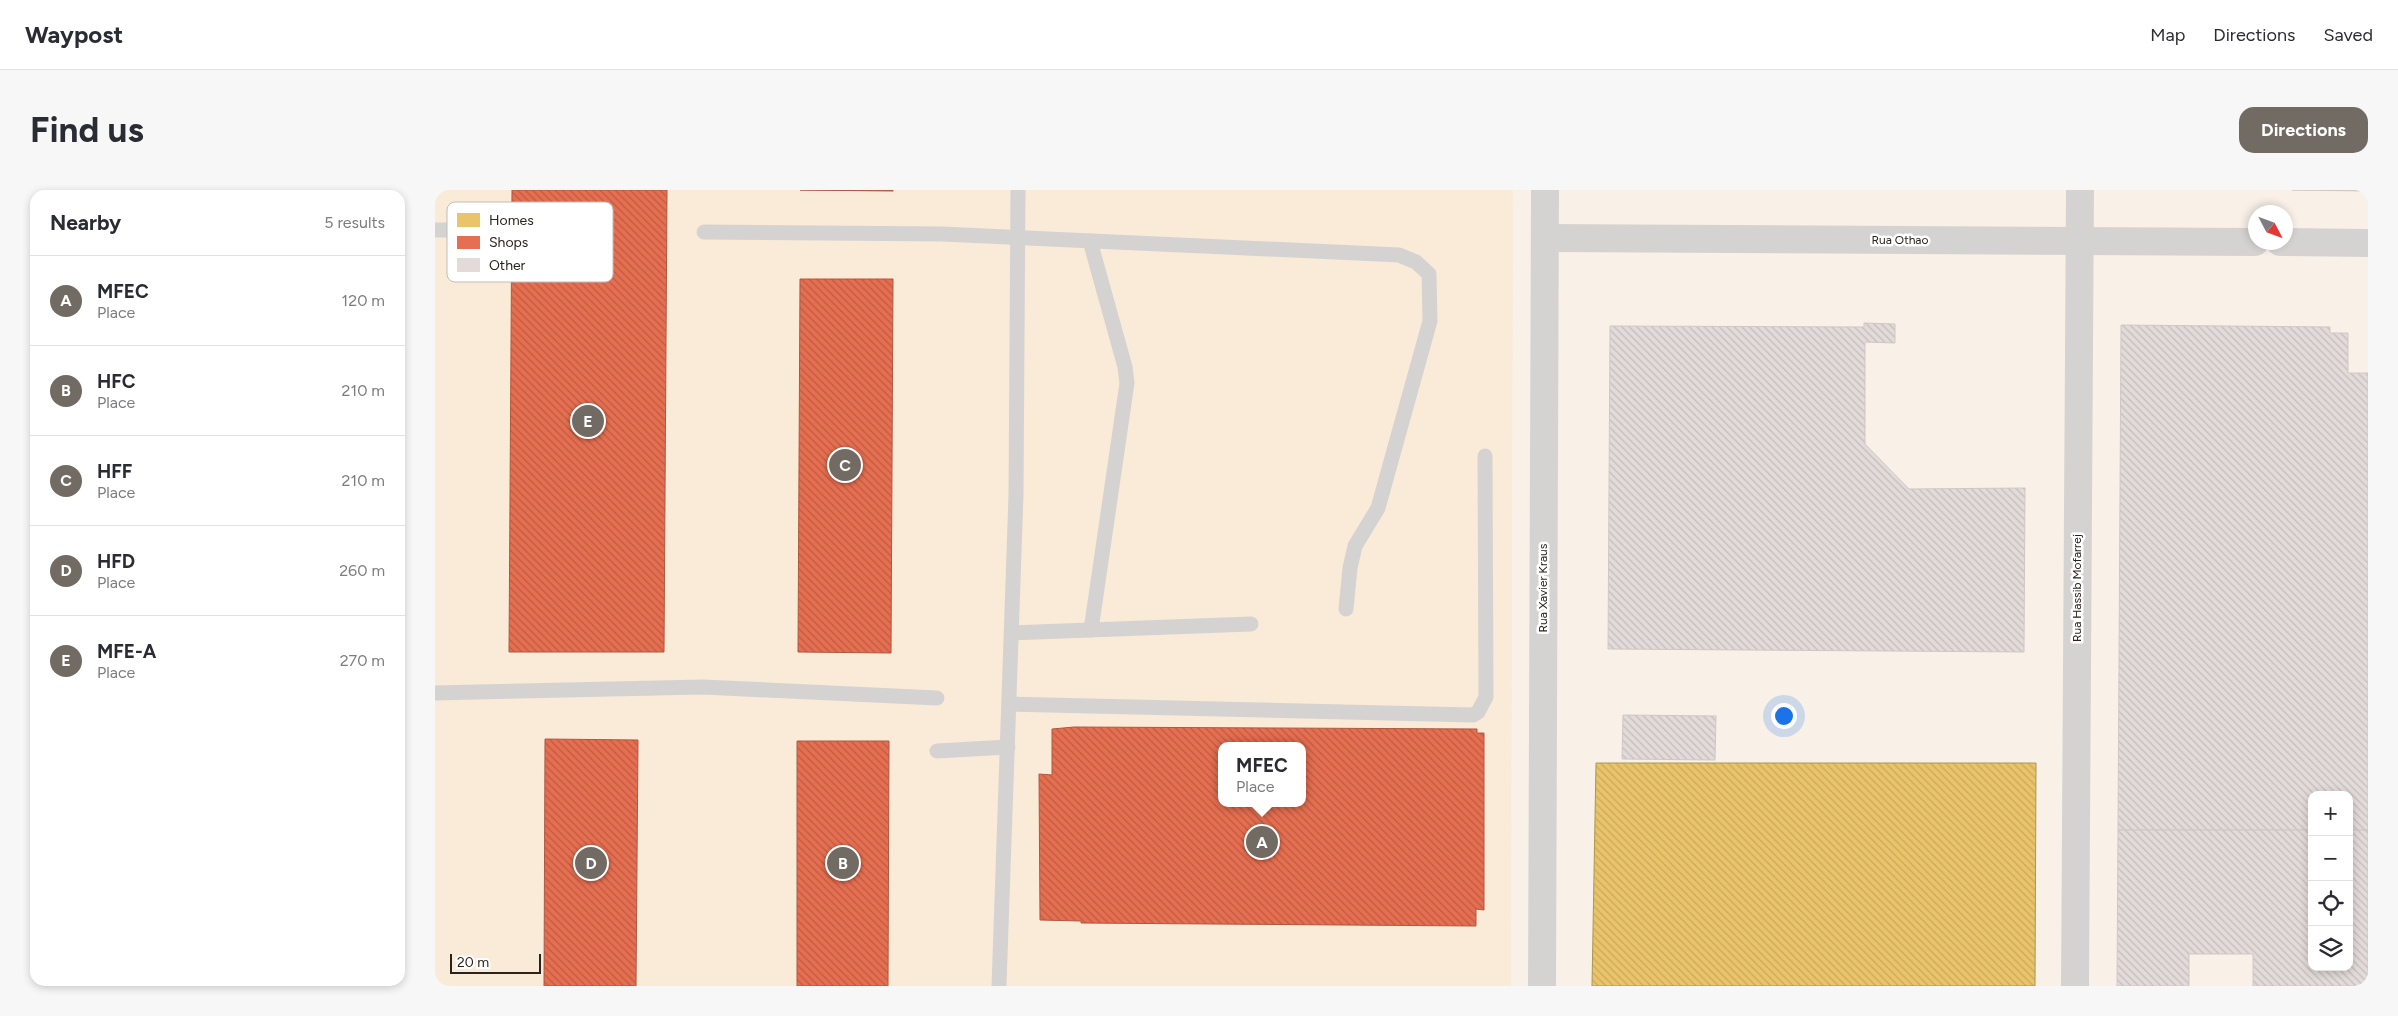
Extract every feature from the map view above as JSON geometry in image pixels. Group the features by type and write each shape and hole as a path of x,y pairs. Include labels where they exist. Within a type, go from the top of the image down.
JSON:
{"street":[{"name":"Rua Xavier Kraus","path":"1542,986 1545,190"},
{"name":"Rua Hassib Mofarrej","path":"2075,986 2080,190"},
{"name":"Rua Othao","path":"1545,238 2248,242"},
{"path":"2293,242 2368,243"}],"lane":[{"path":"999,986 1016,495 1018,190"},
{"path":"705,232 942,234 1399,255 1416,262 1429,274 1430,321 1378,508 1355,546 1346,610"},
{"path":"1090,242 1125,367 1127,382 1091,630"},
{"path":"1009,704 1473,715 1478,712 1486,697 1485,456"},
{"path":"1011,633 1251,624"},
{"path":"435,693 703,687 937,698"},
{"path":"937,751 1008,747"}],"shaded area":[{"path":"435,190 1513,190 1511,986 435,986"}],"building: Homes":[{"path":"1596,763 2036,763 2035,986 1592,986"}],"building: Shops":[{"path":"512,190 667,190 664,652 509,652 511,282 613,282 613,202 512,202"},
{"path":"800,190 893,190 893,191"},
{"path":"800,279 893,279 891,653 798,652"},
{"path":"1074,727 1477,729 1477,733 1484,733 1484,910 1476,909 1476,926 1081,923 1081,921 1040,920 1039,774 1052,775 1052,729"},
{"path":"545,739 638,740 636,986 544,986"},
{"path":"797,741 889,741 888,986 797,986"}],"building: Other":[{"path":"2292,190 2368,190 2368,191"},
{"path":"1864,323 1895,324 1895,343 1865,342 1865,444 1909,489 2025,488 2024,652 1608,649 1610,326 1864,327"},
{"path":"2121,325 2330,327 2330,333 2348,333 2348,373 2368,373 2368,830 2353,830 2353,791 2308,791 2308,830 2118,830"},
{"path":"1623,715 1716,716 1715,760 1622,759"},
{"path":"2118,830 2308,830 2308,971 2353,971 2353,830 2368,830 2368,986 2253,986 2253,954 2189,954 2189,986 2117,986"}],"place":[{"name":"MFE-A","path":"588,421"},
{"name":"HFF","path":"845,465"},
{"name":"MFEC","path":"1262,842"},
{"name":"HFD","path":"591,863"},
{"name":"HFC","path":"843,863"}]}
